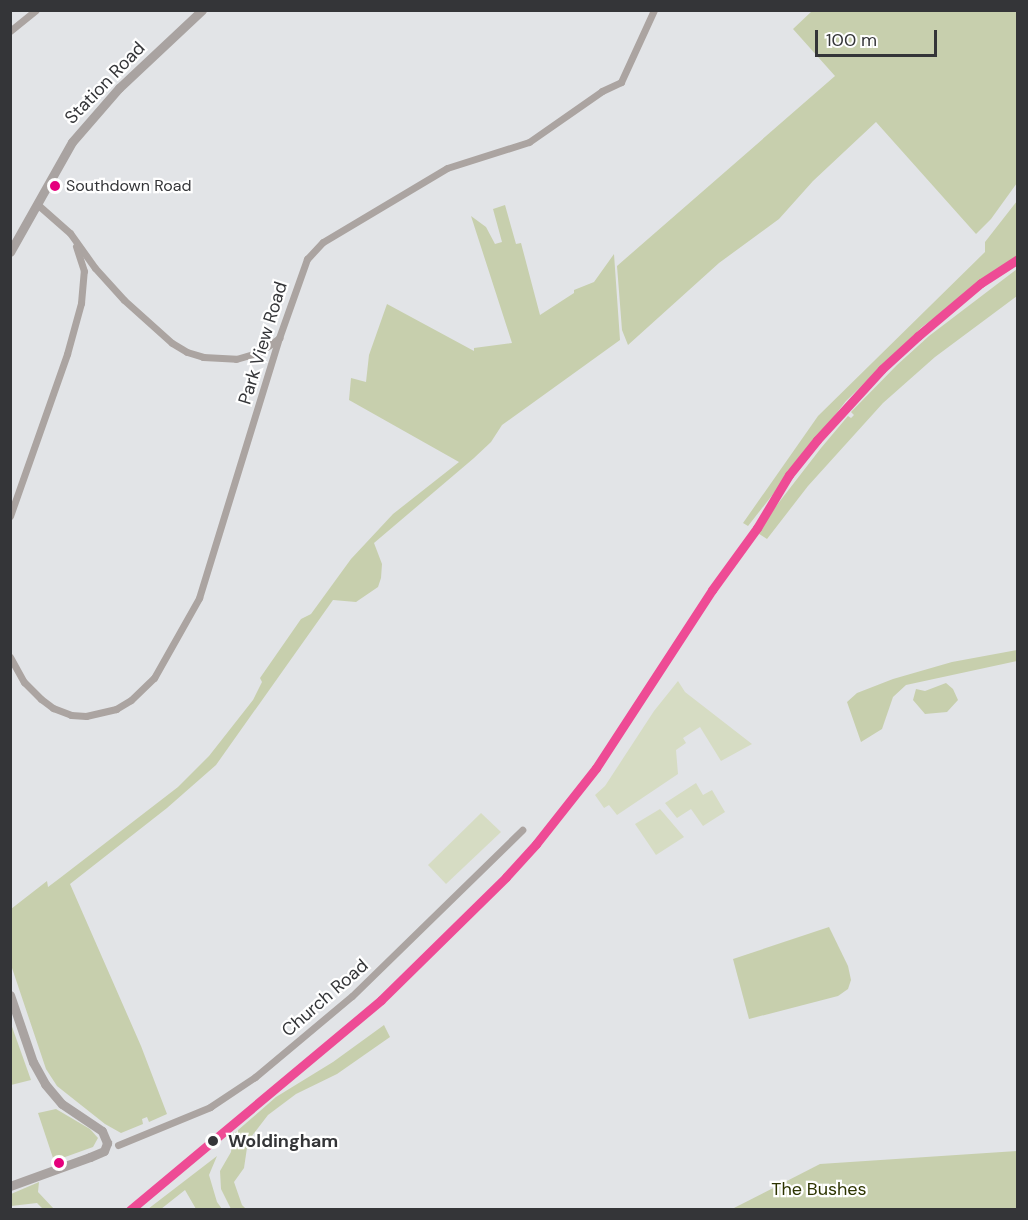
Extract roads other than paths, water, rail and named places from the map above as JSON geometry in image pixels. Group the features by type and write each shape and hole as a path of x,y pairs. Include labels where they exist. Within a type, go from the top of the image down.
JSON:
{"street":[{"path":"10,31 36,10"},
{"name":"Station Road","path":"10,252 72,142 97,112 202,10"},
{"name":"Park View Road","path":"10,657 24,682 40,699 53,708 71,715 86,716 116,709 131,700 154,678 194,610 204,584 279,338 307,259 323,242 447,168 529,142 602,92 621,82 654,10"},
{"path":"37,204 70,233 95,268 124,300 172,343 187,352 220,360 236,359 260,352 279,338"},
{"path":"10,516 66,354 81,303 84,272 70,233"},
{"name":"Church Road","path":"118,1145 210,1107 255,1077 352,996 522,830"},
{"path":"10,995 33,1062 45,1084 62,1104 102,1131 107,1143 104,1151 10,1186"},
{"path":"107,1143 118,1145"}],"place":[{"name":"Southdown Road","path":"55,186"},
{"name":"Woldingham","path":"213,1141"}],"park label":[{"name":"The Bushes","path":"819,1189"}]}
